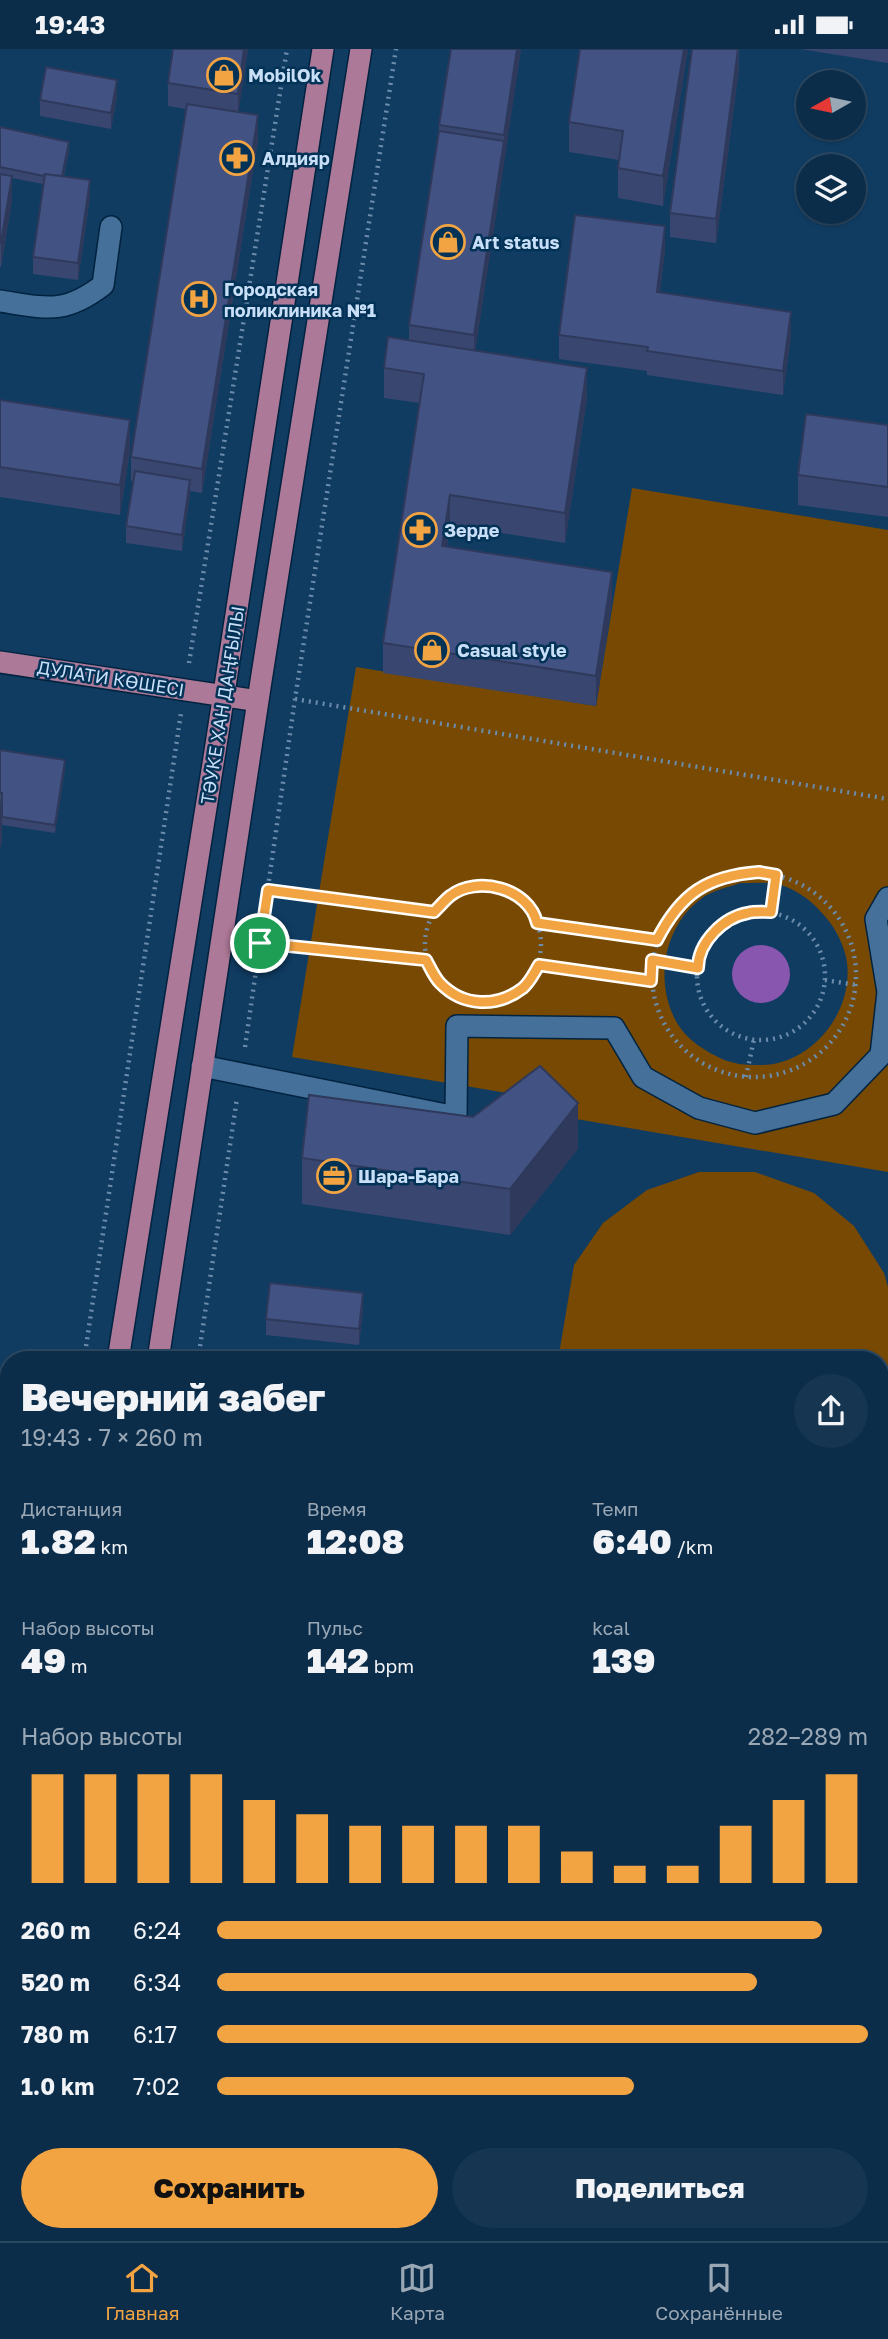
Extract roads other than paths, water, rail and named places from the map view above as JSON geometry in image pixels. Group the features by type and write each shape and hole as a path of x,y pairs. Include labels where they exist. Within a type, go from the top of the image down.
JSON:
{"main road":[{"name":"ТӘУКЕ ХАН ДАҢҒЫЛЫ","path":"119,1351 323,49"},
{"name":"ТӘУКЕ ХАН ДАҢҒЫЛЫ","path":"159,1351 361,49"},
{"name":"ДУЛАТИ КӨШЕСІ","path":"0,662 258,701"}],"street":[{"path":"0,301 57,308 85,299 103,285 111,227"},
{"path":"202,1066 456,1117 457,1026 614,1028 643,1077 699,1108 755,1122 834,1104 881,1055 888,992 876,919 888,898"}],"place":[{"name":"MobilOk","path":"224,75"},
{"name":"Алдияр","path":"237,158"},
{"name":"Art status","path":"448,242"},
{"name":"Городская поликлиника №1","path":"199,299"},
{"name":"Зерде","path":"420,530"},
{"name":"Casual style","path":"432,650"},
{"name":"Шара-Бара","path":"334,1176"}]}
